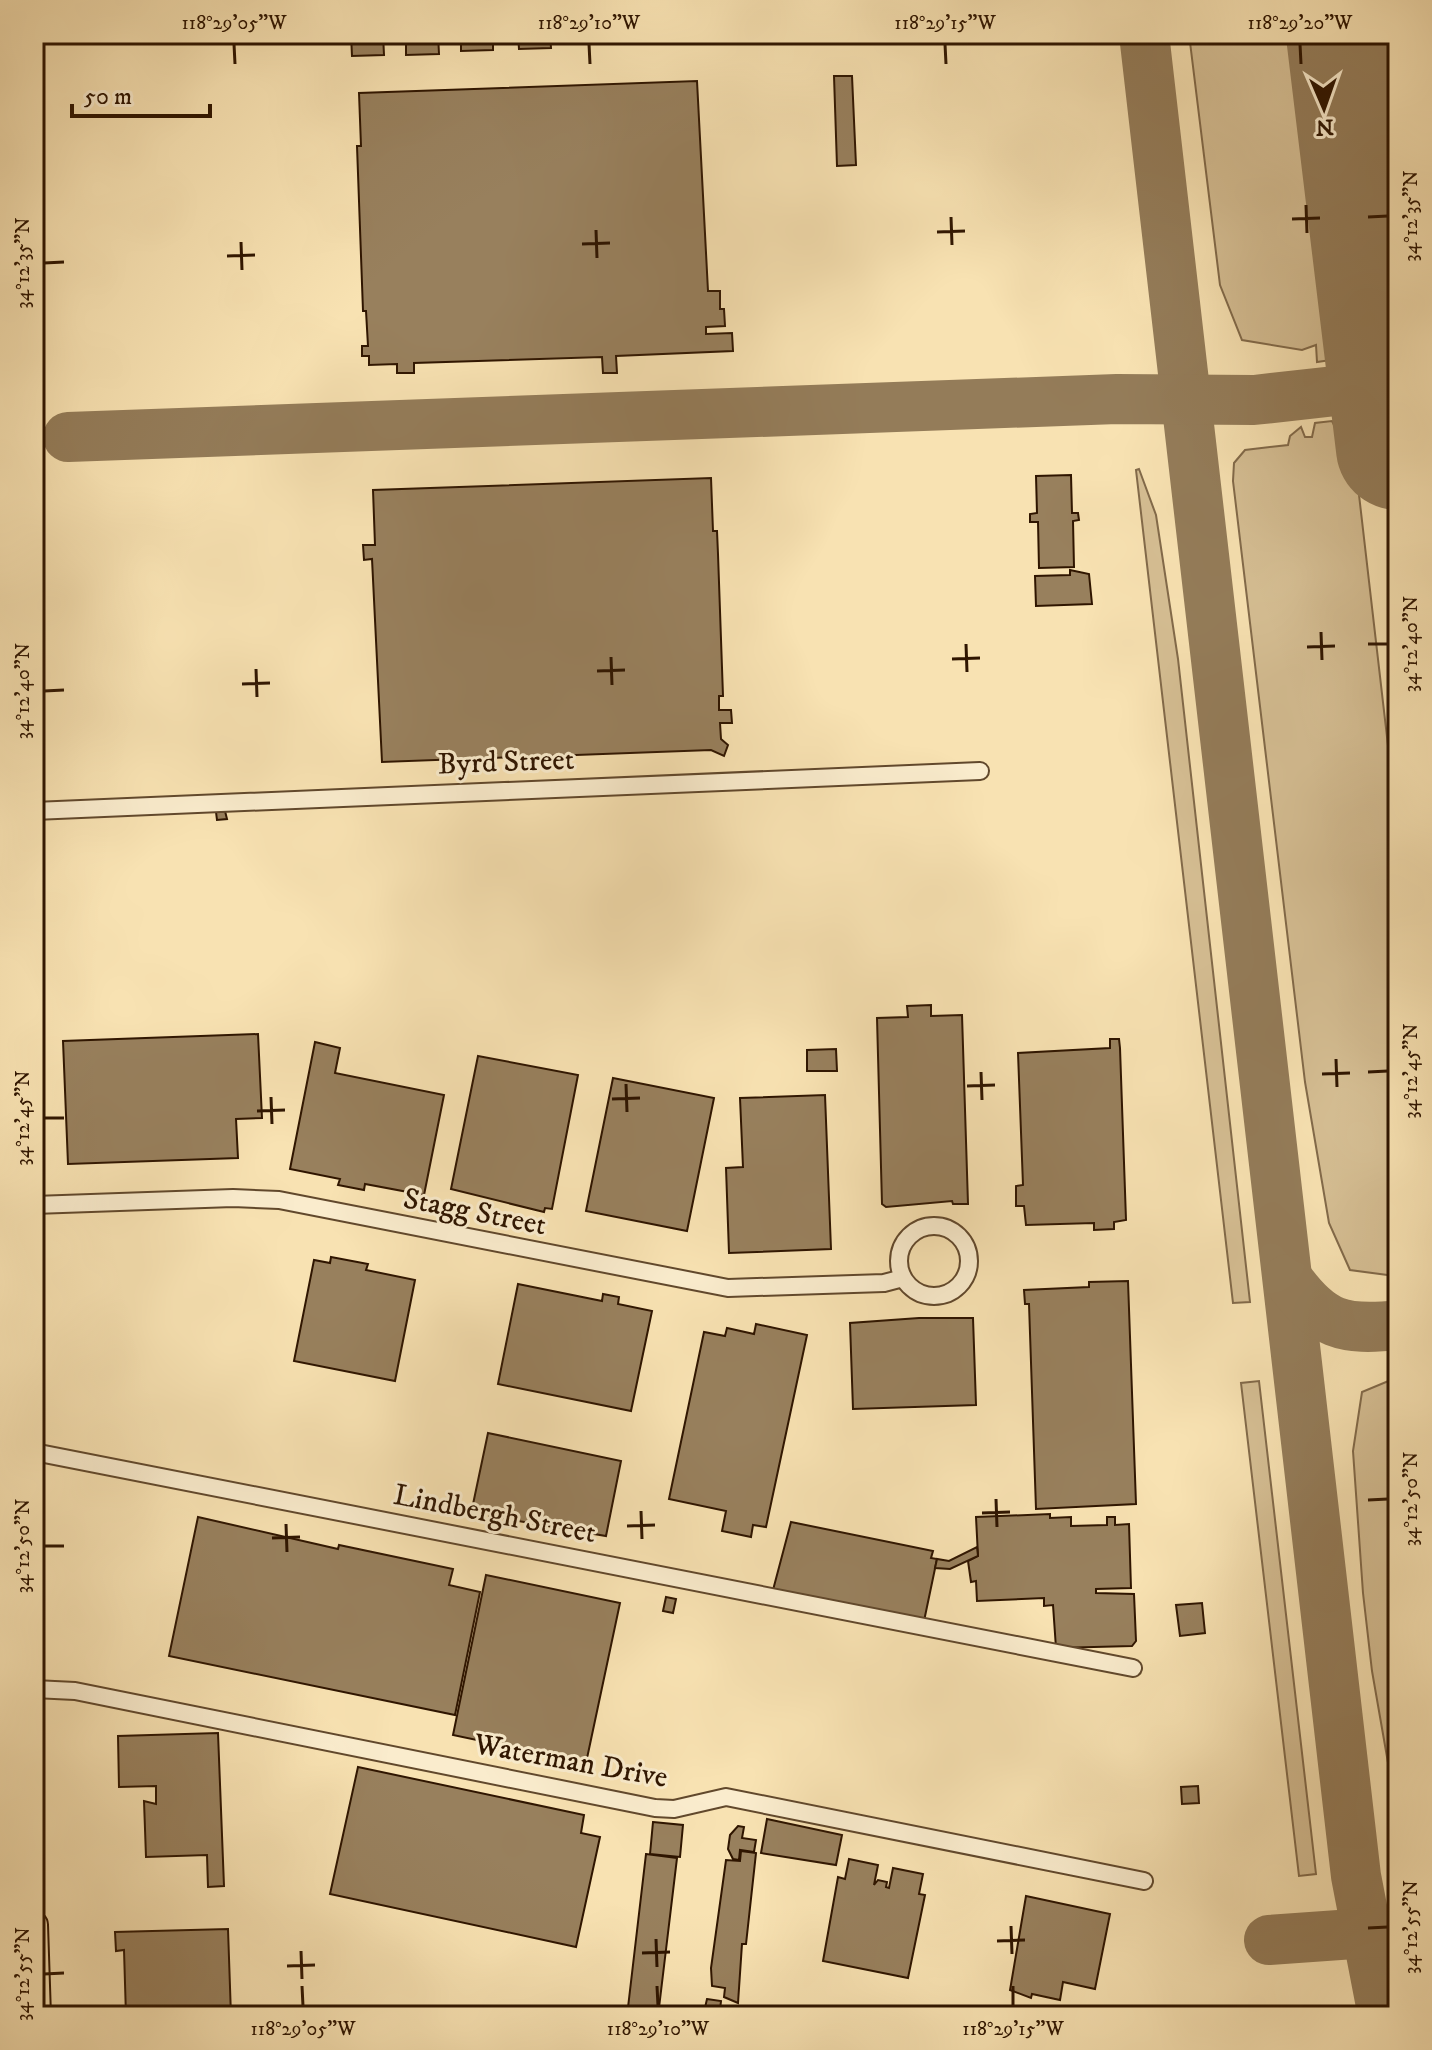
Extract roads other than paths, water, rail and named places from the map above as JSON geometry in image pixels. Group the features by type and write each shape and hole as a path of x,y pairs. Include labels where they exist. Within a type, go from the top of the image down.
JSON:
{"main road":[{"path":"34,1925 37,2016"}],"street":[{"name":"Byrd Street","path":"34,811 980,771"},
{"name":"Stagg Street","path":"34,1205 256,1198 728,1288 884,1283 903,1278"},
{"path":"926,1226 949,1229 966,1245 969,1267 965,1278 948,1294 925,1295 914,1290 903,1278 898,1260 900,1249 915,1231 926,1226"},
{"name":"Lindbergh Street","path":"34,1452 1133,1668"},
{"name":"Waterman Drive","path":"34,1689 75,1691 655,1808 674,1809 726,1797 1144,1881"}]}
